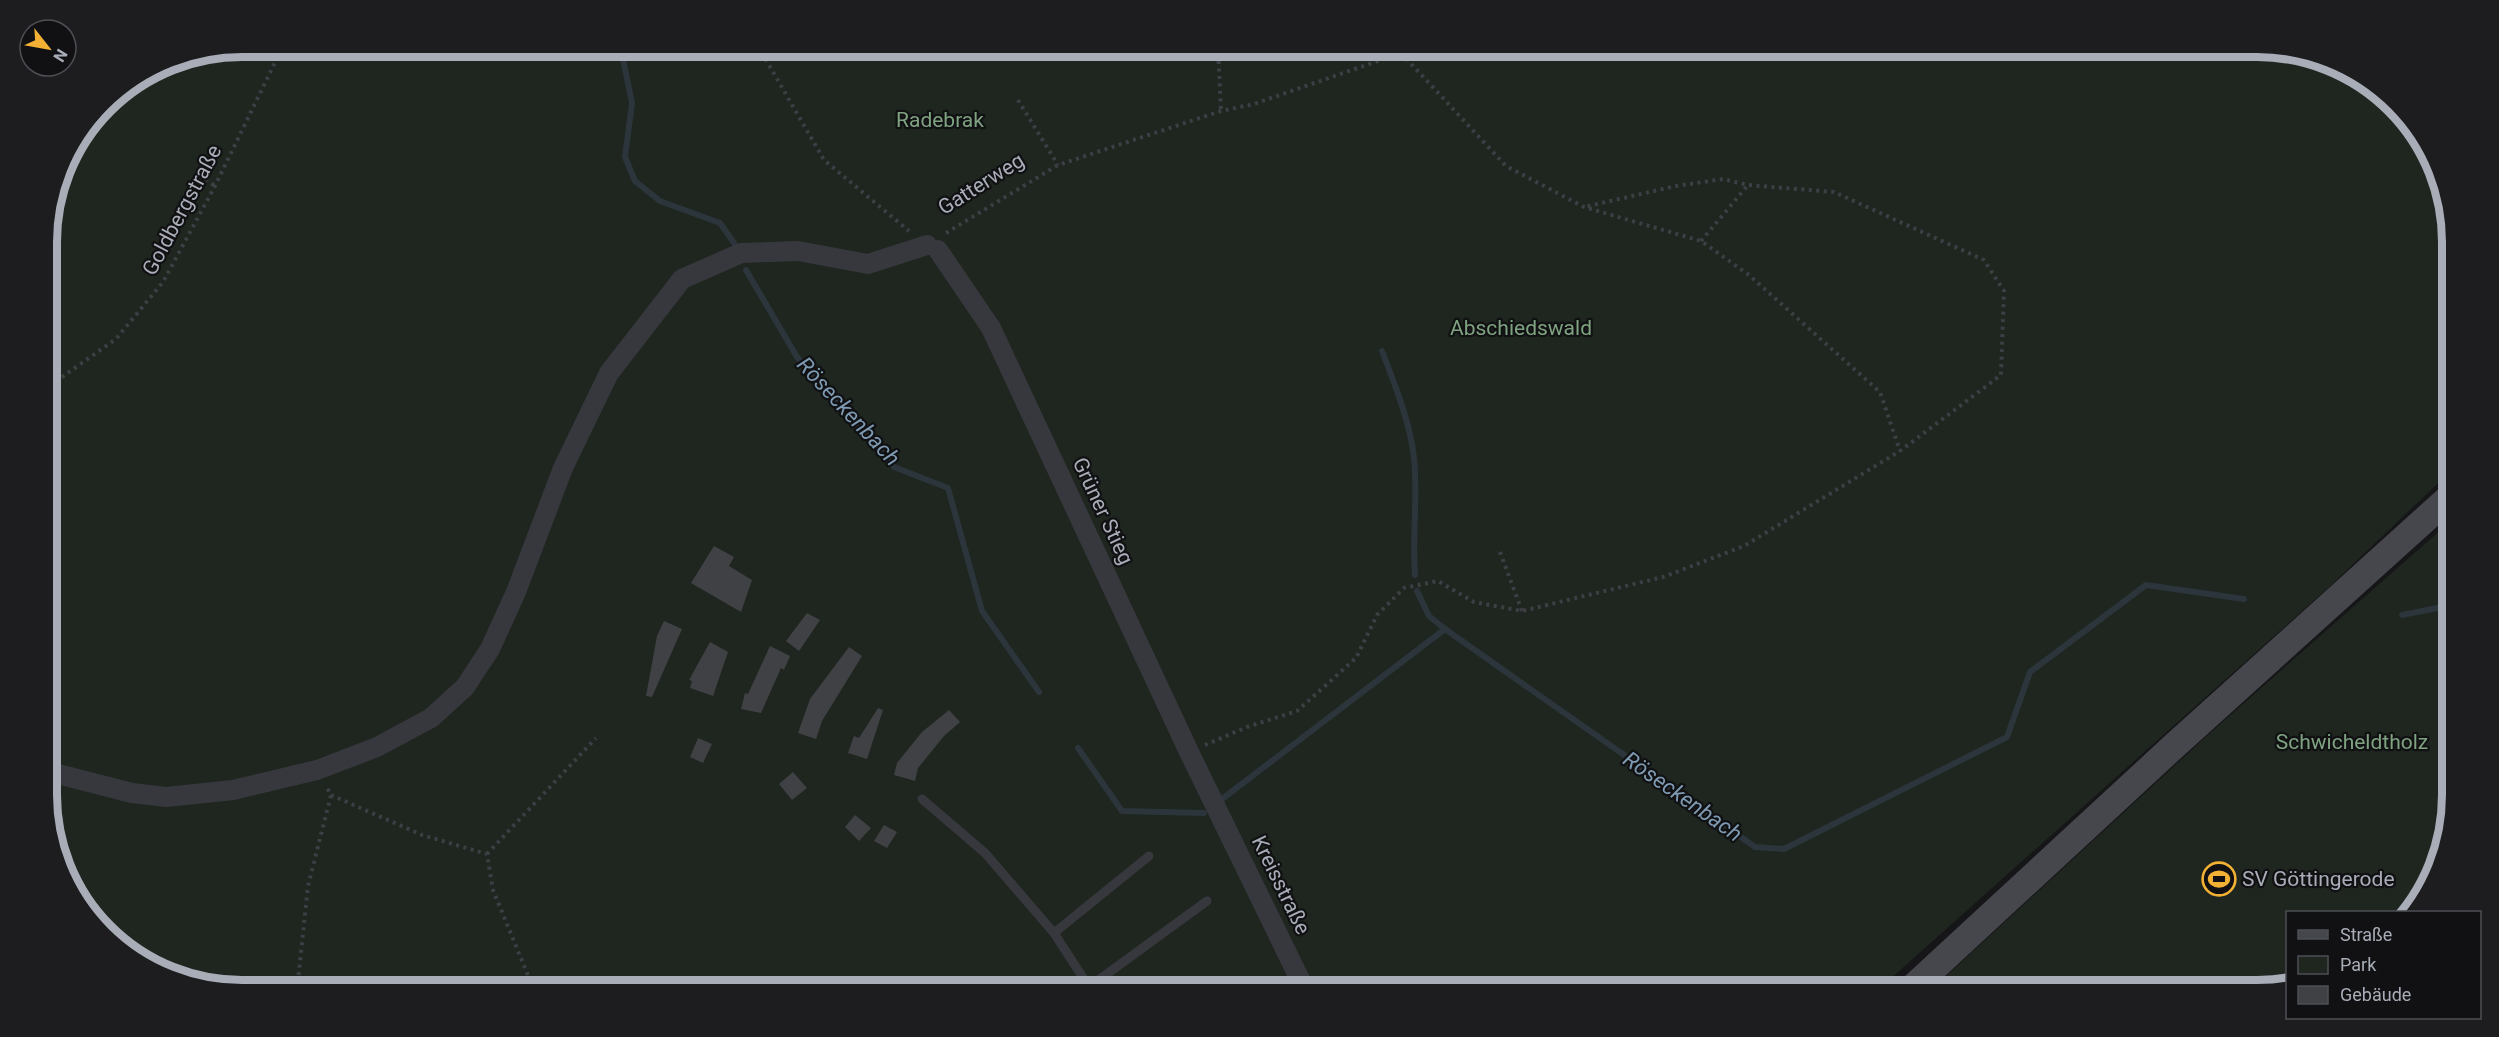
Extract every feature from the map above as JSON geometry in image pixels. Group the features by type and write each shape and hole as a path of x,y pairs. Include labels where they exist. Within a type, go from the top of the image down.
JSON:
{"main road":[{"path":"1921,980 2174,746 2442,504"}],"street":[{"path":"57,774 132,793 166,797 233,790 317,770 377,747 430,718 465,687 490,649 516,592 563,468 609,373 682,279 741,253 798,251 868,264 932,248"},
{"name":"Grüner Stieg","path":"932,248 992,328 1213,800"},
{"name":"Kreisstraße","path":"1213,800 1300,980"}],"lane":[{"path":"922,799 985,853 1054,933 1085,980"},
{"path":"1054,933 1149,856"},
{"path":"1101,980 1207,901"}],"path":[{"name":"Goldbergstraße","path":"57,378 116,339 163,282 214,186 277,57"},
{"path":"764,57 824,160 932,248"},
{"path":"1219,57 1221,111"},
{"name":"Gatterweg","path":"932,248 1058,165 1221,111 1254,104 1389,57"},
{"path":"1405,57 1506,166 1584,207 1701,241 1749,275 1880,392 1900,451"},
{"path":"1018,100 1058,165"},
{"path":"199,175 214,186"},
{"path":"1189,752 1247,727 1298,711 1356,658 1377,615 1404,588 1438,581 1474,602 1522,611 1663,577 1744,546 1900,451 2001,375 2004,291 1984,260 1834,192 1748,185 1723,179 1676,186 1584,207"},
{"path":"1701,241 1748,185"},
{"path":"1500,552 1522,611"},
{"path":"487,854 596,738"},
{"path":"317,770 331,795 422,835 487,854"},
{"path":"298,980 308,886 331,795"},
{"path":"487,854 493,890 530,980"}],"green space":[{"path":"242,57 2257,57 2281,59 2317,67 2339,76 2360,88 2396,120 2411,139 2423,160 2436,194 2440,218 2442,242 2442,480 2329,587 1889,980 230,980 182,970 160,961 139,949 120,934 88,898 67,855 61,831 57,795 57,230 63,194 76,160 95,129 120,103 149,82 182,67 218,59"},
{"name":"Schwicheldtholz","path":"2442,529 2442,807 2432,855 2423,877 2401,911 2286,911 2286,977 2269,980 1942,980 2210,733"}],"building":[{"path":"714,546 734,557 729,566 752,580 741,612 691,583"},
{"path":"807,613 820,620 799,651 786,641"},
{"path":"664,621 682,629 652,697 646,696 657,636"},
{"path":"710,642 728,652 713,696 690,688 692,681 689,680"},
{"path":"770,646 790,656 784,670 781,668 761,713 741,709 745,693 748,694"},
{"path":"849,647 862,656 822,721 816,739 798,733 810,699"},
{"path":"878,708 883,710 867,759 848,753 854,736 859,738"},
{"path":"949,710 960,722 944,736 918,768 915,781 894,775 897,763 922,732"},
{"path":"698,738 712,744 703,763 690,757"},
{"path":"793,772 807,788 792,800 779,784"},
{"path":"855,815 871,828 859,841 845,827"},
{"path":"884,825 897,832 887,848 874,841"}],"waterway":[{"name":"Röseckenbach","path":"623,57 632,103 625,157 635,181 660,201 720,223 734,243"},
{"name":"Röseckenbach","path":"746,270 797,357 894,467 948,488 982,611 1039,692"},
{"path":"1382,351 1401,404 1412,444 1415,487 1415,575"},
{"name":"Röseckenbach","path":"1222,799 1445,629 1755,847 1784,849 2007,737 2030,672 2146,585 2244,599"},
{"path":"1417,591 1429,616 1445,629"},
{"name":"Röseckenbach","path":"2402,615 2442,607"},
{"name":"Röseckenbach","path":"1078,748 1122,811 1204,813"}],"place":[{"name":"SV Göttingerode","path":"2219,879"}],"park label":[{"name":"Radebrak","path":"940,120"},
{"name":"Abschiedswald","path":"1521,328"}]}
